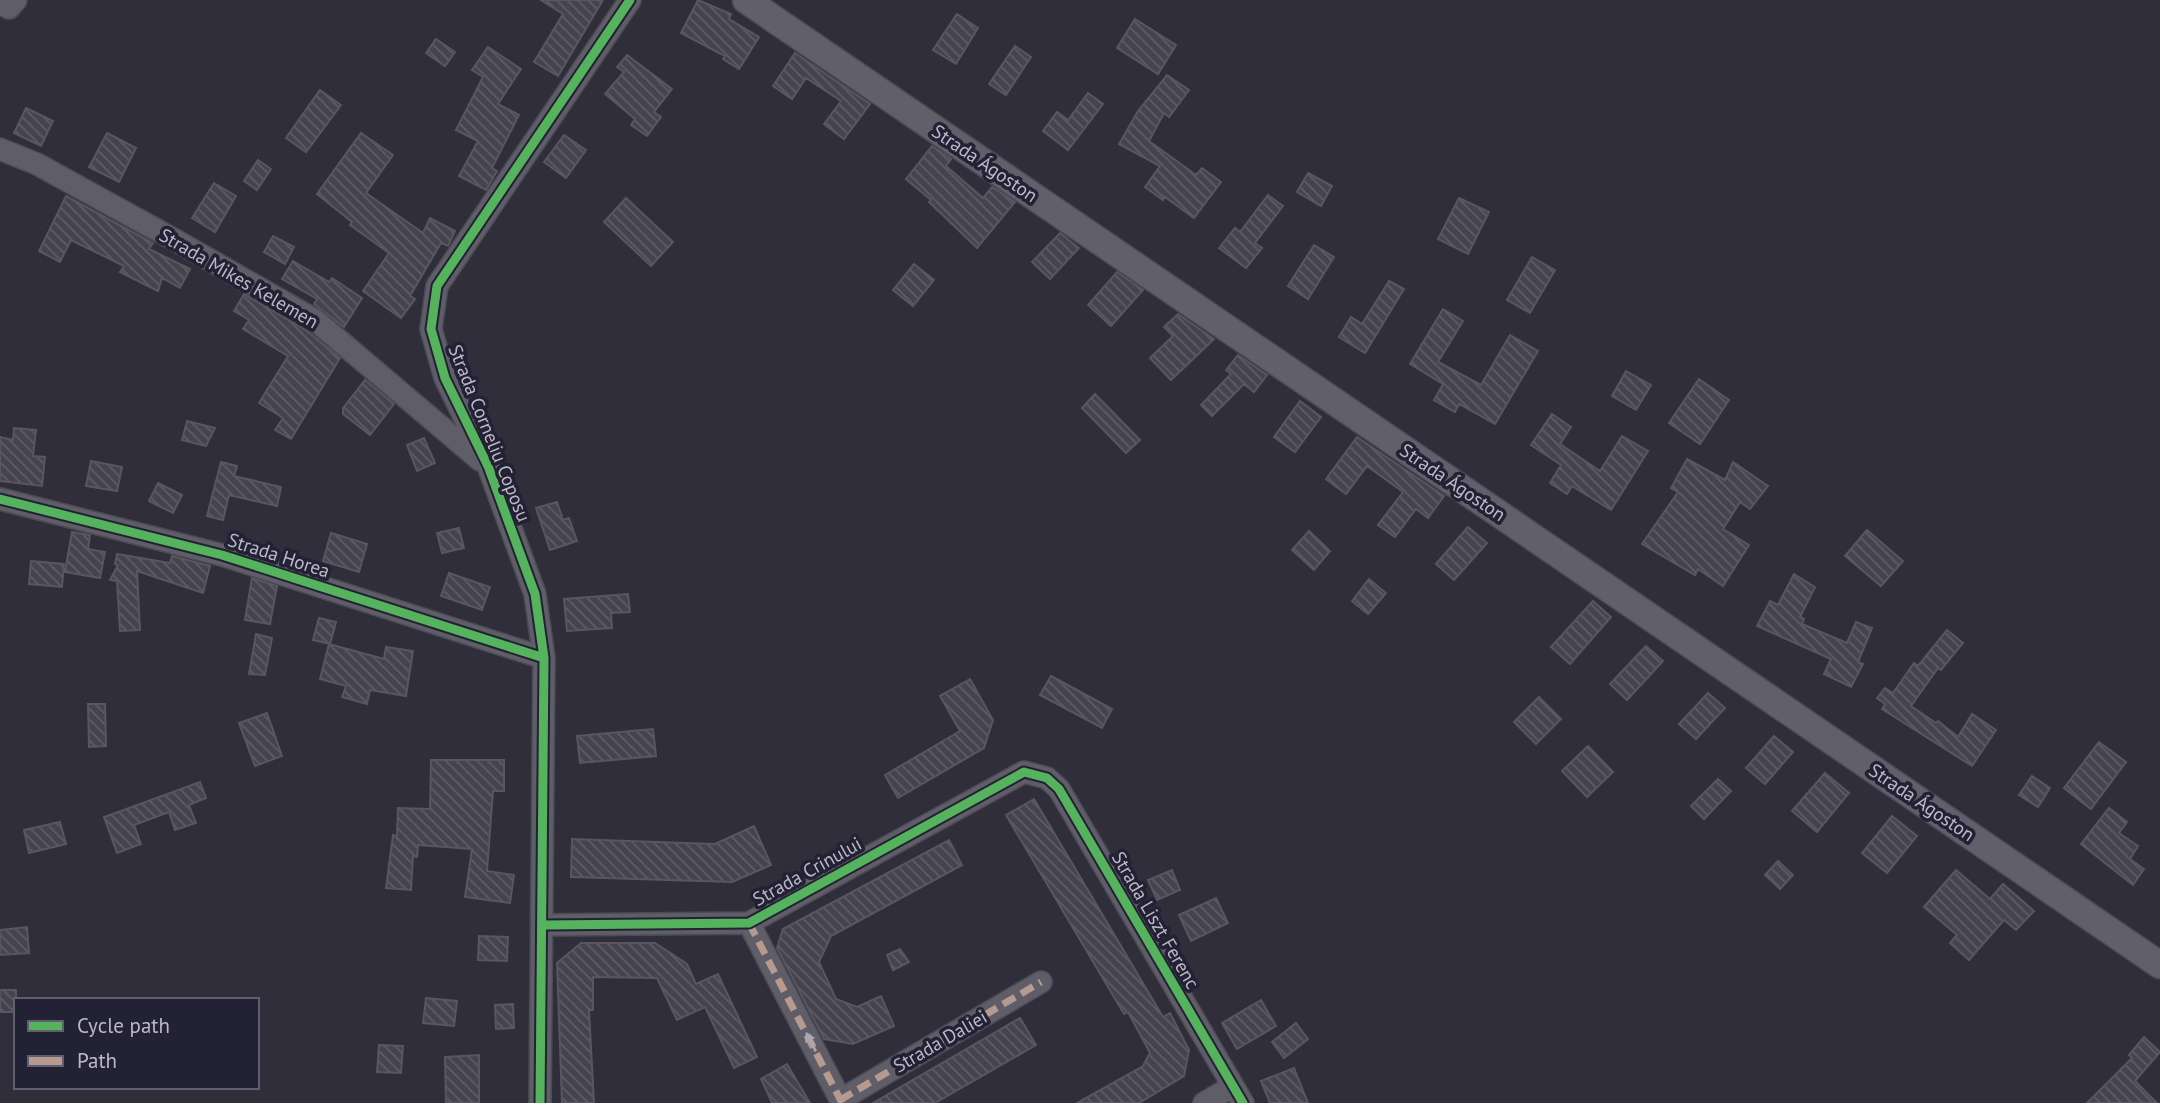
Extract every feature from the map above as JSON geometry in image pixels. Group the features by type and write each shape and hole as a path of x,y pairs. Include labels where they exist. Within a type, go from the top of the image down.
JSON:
{"main road":[{"name":"Strada Ágoston","path":"747,0 2160,965"}],"street":[{"path":"0,3 9,8 16,0"},
{"name":"Strada Corneliu Coposu","path":"540,1103 544,925 544,658 535,594 488,466 445,378 431,329 437,286 630,0"},
{"name":"Strada Mikes Kelemen","path":"0,149 37,164 315,320 488,466"},
{"name":"Strada Horea","path":"0,499 222,555 544,658"},
{"name":"Strada Crinului","path":"544,925 749,923 1024,772"},
{"name":"Strada Liszt Ferenc","path":"1024,772 1046,778 1059,789 1238,1095"},
{"path":"749,923 841,1102"},
{"name":"Strada Daliei","path":"841,1102 1041,982"},
{"path":"1204,1103 1238,1095"}],"building":[{"path":"541,0 603,0 558,76 534,62 563,14"},
{"path":"698,0 731,14 729,19 759,37 739,69 723,59 725,56 681,33"},
{"path":"957,14 978,28 956,64 933,50"},
{"path":"1135,19 1176,45 1158,74 1117,48"},
{"path":"436,39 455,52 445,66 426,53"},
{"path":"1015,46 1031,57 1006,95 989,84"},
{"path":"488,47 521,69 498,104 519,115 492,168 497,171 486,190 459,176 478,141 456,130 483,77 472,70"},
{"path":"795,53 870,104 844,139 824,124 841,101 806,78 792,99 773,86"},
{"path":"627,55 672,89 654,112 661,117 647,136 631,125 635,119 605,94 624,72 617,67"},
{"path":"1167,75 1189,90 1169,117 1164,113 1149,141 1196,175 1202,168 1221,182 1194,218 1165,197 1163,200 1145,187 1160,166 1119,144 1138,111"},
{"path":"320,90 341,105 306,152 286,138"},
{"path":"1088,93 1103,104 1068,150 1043,131 1057,112 1068,120"},
{"path":"26,108 53,121 41,146 14,133"},
{"path":"107,133 136,148 119,182 89,167"},
{"path":"361,133 393,155 366,193 423,233 430,218 455,231 448,246 441,243 410,296 415,299 401,318 363,291 389,253 350,225 352,222 317,194"},
{"path":"564,135 586,150 566,178 544,162"},
{"path":"932,146 951,159 946,166 983,198 992,187 1015,202 977,248 929,202 931,200 906,179"},
{"path":"258,160 271,169 257,190 244,181"},
{"path":"1308,173 1332,186 1321,206 1297,192"},
{"path":"214,183 236,196 215,232 192,218"},
{"path":"1268,195 1283,206 1255,243 1262,248 1246,268 1219,248 1235,228 1240,232"},
{"path":"66,196 153,243 149,249 190,269 180,288 162,278 158,291 120,272 124,266 71,240 60,262 39,251"},
{"path":"626,198 673,242 651,266 604,222"},
{"path":"1459,198 1489,212 1468,254 1438,239"},
{"path":"1060,233 1079,248 1050,279 1032,262"},
{"path":"273,236 294,247 285,264 264,252"},
{"path":"1314,245 1334,257 1308,299 1288,286"},
{"path":"1532,257 1555,270 1530,313 1507,300"},
{"path":"293,261 329,282 332,278 362,298 344,327 314,304 317,299 282,279"},
{"path":"914,264 934,280 913,306 893,290"},
{"path":"1117,272 1143,290 1111,326 1088,305"},
{"path":"1389,281 1404,289 1365,353 1339,337 1351,317 1362,324"},
{"path":"244,294 307,331 340,358 291,439 275,430 283,418 259,403 288,356 243,329 249,320 234,311"},
{"path":"1443,309 1463,321 1438,362 1481,385 1510,335 1538,351 1495,424 1459,404 1455,412 1434,400 1443,384 1410,364"},
{"path":"1178,314 1214,339 1171,380 1150,358 1173,336 1164,327"},
{"path":"1238,355 1267,375 1254,392 1244,384 1212,416 1201,405 1231,374 1226,370"},
{"path":"1626,371 1651,385 1636,410 1612,396"},
{"path":"1699,379 1729,400 1700,444 1669,423"},
{"path":"365,380 394,404 370,435 343,414 343,408"},
{"path":"1095,394 1140,440 1126,453 1082,408"},
{"path":"1300,401 1321,417 1295,452 1274,437"},
{"path":"1552,414 1571,427 1560,444 1600,471 1622,436 1648,451 1611,510 1572,486 1567,494 1550,483 1561,465 1531,445"},
{"path":"187,421 215,428 206,446 182,440"},
{"path":"14,428 36,430 33,456 45,457 42,486 0,481 0,437 13,440"},
{"path":"1357,437 1444,496 1428,518 1416,509 1395,537 1378,525 1403,492 1367,466 1346,494 1326,479"},
{"path":"424,438 435,463 417,471 407,445"},
{"path":"1687,459 1725,480 1733,462 1768,486 1750,509 1740,502 1723,529 1749,545 1723,586 1698,569 1695,575 1642,544 1678,492 1671,488"},
{"path":"91,461 122,467 117,491 86,486"},
{"path":"221,462 237,466 234,476 281,487 277,506 229,495 223,520 207,516"},
{"path":"158,483 182,495 173,513 149,501"},
{"path":"557,502 563,520 569,518 577,541 550,550 536,508"},
{"path":"1468,527 1487,543 1454,580 1436,564"},
{"path":"459,528 464,548 442,553 437,533"},
{"path":"1867,530 1903,561 1881,586 1845,556"},
{"path":"1309,531 1330,551 1314,570 1292,550"},
{"path":"72,532 90,535 88,549 105,552 100,578 65,572"},
{"path":"331,533 367,544 359,572 323,561"},
{"path":"117,554 170,563 172,556 210,566 203,593 137,571 140,630 120,631 117,581 110,580 118,565 115,564"},
{"path":"31,561 64,564 62,587 29,584"},
{"path":"449,573 490,587 482,610 441,596"},
{"path":"1794,574 1815,587 1800,617 1804,619 1802,624 1847,643 1856,622 1872,628 1858,662 1863,664 1851,687 1824,674 1831,659 1757,626 1770,601 1778,605"},
{"path":"252,578 277,586 270,624 245,620"},
{"path":"1369,579 1386,593 1368,614 1352,601"},
{"path":"628,594 630,612 611,613 612,628 567,631 564,599"},
{"path":"1593,601 1611,617 1570,664 1551,647"},
{"path":"319,618 336,622 330,644 313,640"},
{"path":"1947,630 1963,643 1941,670 1938,668 1911,706 1936,723 1938,721 1958,737 1972,714 1996,730 1972,766 1882,709 1885,704 1877,698 1885,688 1893,693 1914,663 1918,666"},
{"path":"256,634 272,638 265,675 249,674"},
{"path":"329,644 384,659 386,647 413,651 406,696 370,690 367,704 342,697 346,686 320,679"},
{"path":"1646,646 1663,661 1627,700 1610,684"},
{"path":"1051,676 1112,709 1102,728 1040,695"},
{"path":"970,679 993,720 984,748 898,798 885,775 960,731 940,696"},
{"path":"1708,693 1725,708 1696,739 1679,724"},
{"path":"1539,697 1561,719 1536,744 1514,722"},
{"path":"88,704 105,704 106,746 89,747"},
{"path":"267,713 282,756 255,766 239,723"},
{"path":"653,729 656,756 580,763 577,736"},
{"path":"1774,736 1793,752 1765,784 1746,768"},
{"path":"2099,742 2126,762 2091,809 2064,788"},
{"path":"1588,746 1613,772 1587,797 1562,771"},
{"path":"431,760 504,760 504,791 493,791 487,871 514,875 510,903 465,897 472,849 418,845 417,857 413,856 411,890 386,888 393,835 397,836 398,808 430,809"},
{"path":"1825,773 1849,793 1817,832 1792,811"},
{"path":"2032,776 2050,788 2038,807 2019,795"},
{"path":"1718,779 1731,791 1704,819 1691,806"},
{"path":"200,782 206,798 189,805 196,823 175,830 169,812 134,825 141,844 117,853 104,817"},
{"path":"1034,799 1163,1017 1170,1013 1189,1050 1184,1076 1139,1103 1077,1103 1143,1066 1150,1053 1128,1012 1124,1014 1006,815"},
{"path":"2109,808 2127,822 2119,833 2138,846 2130,859 2144,869 2133,885 2081,844"},
{"path":"1892,816 1917,836 1887,873 1862,853"},
{"path":"60,822 66,844 29,853 24,830"},
{"path":"754,826 771,865 732,882 571,877 572,839 715,844"},
{"path":"949,840 962,865 831,936 819,962 836,999 857,1007 881,996 894,1026 853,1044 824,1039 777,948 783,929"},
{"path":"1778,861 1793,875 1780,889 1765,875"},
{"path":"1172,870 1180,890 1157,900 1148,880"},
{"path":"1956,870 1990,899 2003,884 2034,911 2016,930 2004,920 1969,960 1950,943 1957,935 1924,907"},
{"path":"1216,898 1228,923 1191,941 1179,915"},
{"path":"27,927 29,953 0,955 0,930"},
{"path":"479,936 508,937 507,961 478,960"},
{"path":"581,943 655,943 687,964 696,984 718,974 757,1057 734,1068 705,1007 677,1020 657,978 593,977 593,1010 589,1010 594,1103 562,1103 557,963"},
{"path":"900,949 909,962 893,970 887,955"},
{"path":"0,990 16,990 14,1012 0,1012"},
{"path":"426,998 457,1001 454,1026 423,1023"},
{"path":"1261,1000 1276,1026 1237,1049 1222,1023"},
{"path":"513,1004 514,1028 496,1029 495,1005"},
{"path":"1020,1018 1036,1045 935,1103 873,1103"},
{"path":"1296,1023 1308,1039 1284,1058 1272,1042"},
{"path":"2144,1037 2160,1052 2135,1081 2157,1103 2087,1103 2132,1058 2129,1055"},
{"path":"379,1045 403,1046 401,1073 377,1072"},
{"path":"479,1055 479,1103 446,1103 445,1057"},
{"path":"787,1064 810,1103 772,1103 761,1079"},
{"path":"1294,1068 1308,1103 1270,1103 1261,1081"}],"marked path":[{"path":"749,923 842,1103"},
{"path":"840,1100 1041,982"}],"cycle path":[{"path":"540,1103 544,658 535,594 488,466 445,378 431,329 437,286 630,0"},
{"path":"0,499 222,555 544,658"},
{"path":"544,925 749,923 1024,772 1047,778 1059,789 1243,1103"}]}
